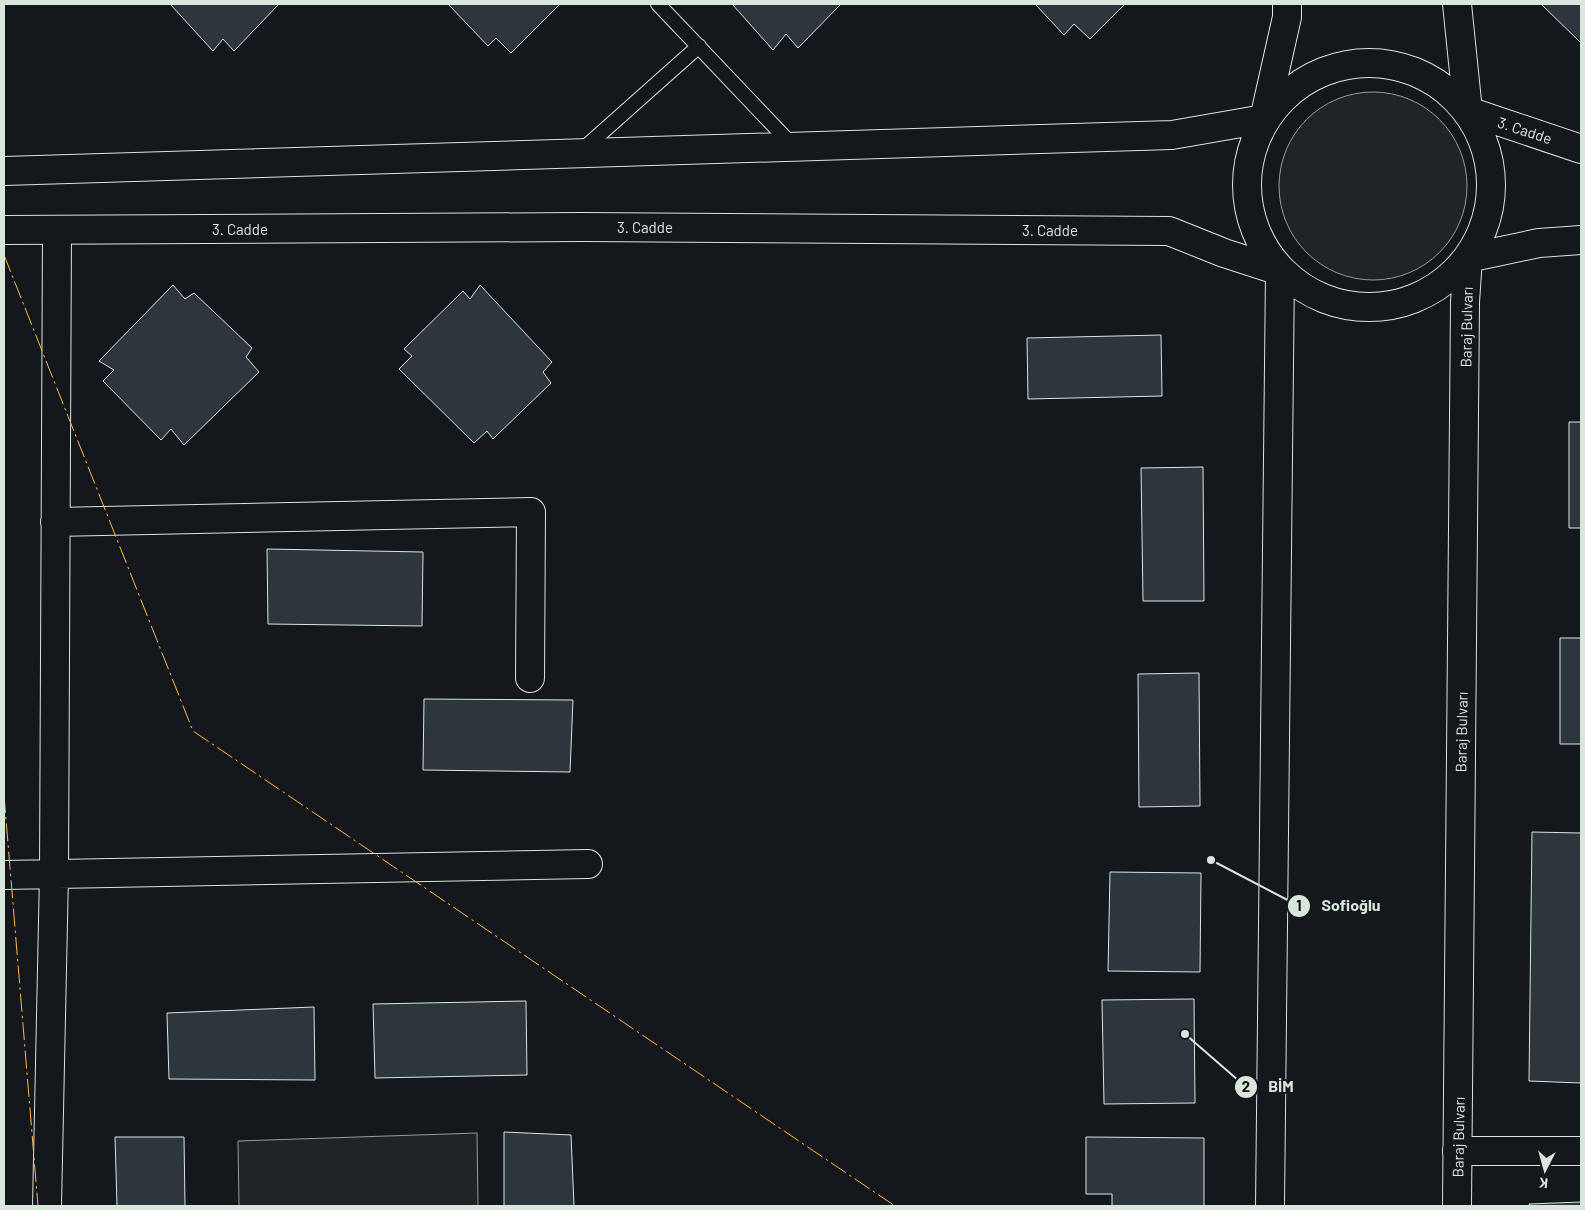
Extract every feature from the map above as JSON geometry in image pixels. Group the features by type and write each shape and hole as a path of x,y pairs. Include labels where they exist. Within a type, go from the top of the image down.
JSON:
{"main road":[{"path":"4,171 1172,135 1264,119 1290,89 1325,69 1364,62 1403,66 1439,84 1468,111 1486,146 1492,184 1486,223 1468,258 1438,287 1398,304 1390,305 1356,307 1315,296 1280,271 1256,237 1246,198 1248,157 1264,119 1287,17 1287,4"},
{"path":"1457,4 1468,111"},
{"name":"3. Cadde","path":"1468,111 1581,149"},
{"name":"3. Cadde","path":"4,230 582,227 1169,231 1280,271"},
{"path":"47,1206 54,874 57,230"},
{"path":"1468,258 1539,243 1581,240"},
{"name":"Baraj Bulvarı","path":"1457,1206 1465,322 1468,258"},
{"path":"1270,1206 1280,271"},
{"path":"55,522 530,512 530,678"},
{"path":"4,875 588,864"},
{"path":"1457,1152 1581,1151"}],"lane":[{"path":"658,4 794,146"},
{"path":"579,153 699,46"}],"shaded area":[{"path":"1364,92 1382,92 1400,96 1417,103 1433,113 1446,126 1460,150 1467,177 1467,195 1460,222 1446,246 1433,259 1417,269 1400,276 1382,280 1364,280 1346,276 1329,269 1313,259 1300,246 1290,230 1283,213 1279,195 1279,177 1283,159 1290,142 1300,126 1313,113 1329,103 1346,96"},
{"path":"477,1133 478,1206 239,1206 238,1141"}],"building":[{"path":"170,4 279,4 234,51 223,39 213,51"},
{"path":"448,4 560,4 511,53 496,38 488,46"},
{"path":"732,4 841,4 798,48 786,34 773,50"},
{"path":"1035,4 1125,4 1090,39 1074,24 1064,35"},
{"path":"1541,4 1581,4 1581,43"},
{"path":"173,285 185,299 194,293 252,348 246,357 259,372 184,445 171,429 161,440 103,381 114,370 99,361"},
{"path":"480,285 552,362 543,372 551,383 493,439 487,431 474,443 399,369 412,356 404,349 463,291 470,299"},
{"path":"1161,335 1162,396 1028,399 1027,338"},
{"path":"1569,422 1581,422 1581,528 1569,528"},
{"path":"1203,467 1204,601 1143,601 1141,468"},
{"path":"267,549 423,552 422,626 268,624"},
{"path":"1560,638 1581,638 1581,744 1560,744"},
{"path":"1199,673 1200,806 1139,807 1138,674"},
{"path":"424,699 573,700 570,772 423,770"},
{"path":"1532,832 1581,833 1581,1083 1529,1081"},
{"path":"1110,872 1201,873 1200,972 1108,971"},
{"path":"1194,999 1195,1103 1104,1104 1102,1000"},
{"path":"526,1001 527,1075 375,1078 373,1004"},
{"path":"314,1007 315,1080 169,1079 167,1013"},
{"path":"504,1132 571,1135 574,1206 504,1206"},
{"path":"115,1137 184,1137 185,1206 117,1206"},
{"path":"1086,1137 1204,1138 1204,1206 1112,1206 1112,1194 1086,1194"},
{"path":"1581,1202 1581,1206 1530,1206 1529,1204"}],"power":[{"path":"4,255 193,731 895,1206"},
{"path":"4,795 38,1206"}],"place":[{"name":"Sofioğlu","path":"1211,860"},
{"name":"BİM","path":"1185,1034"}]}
